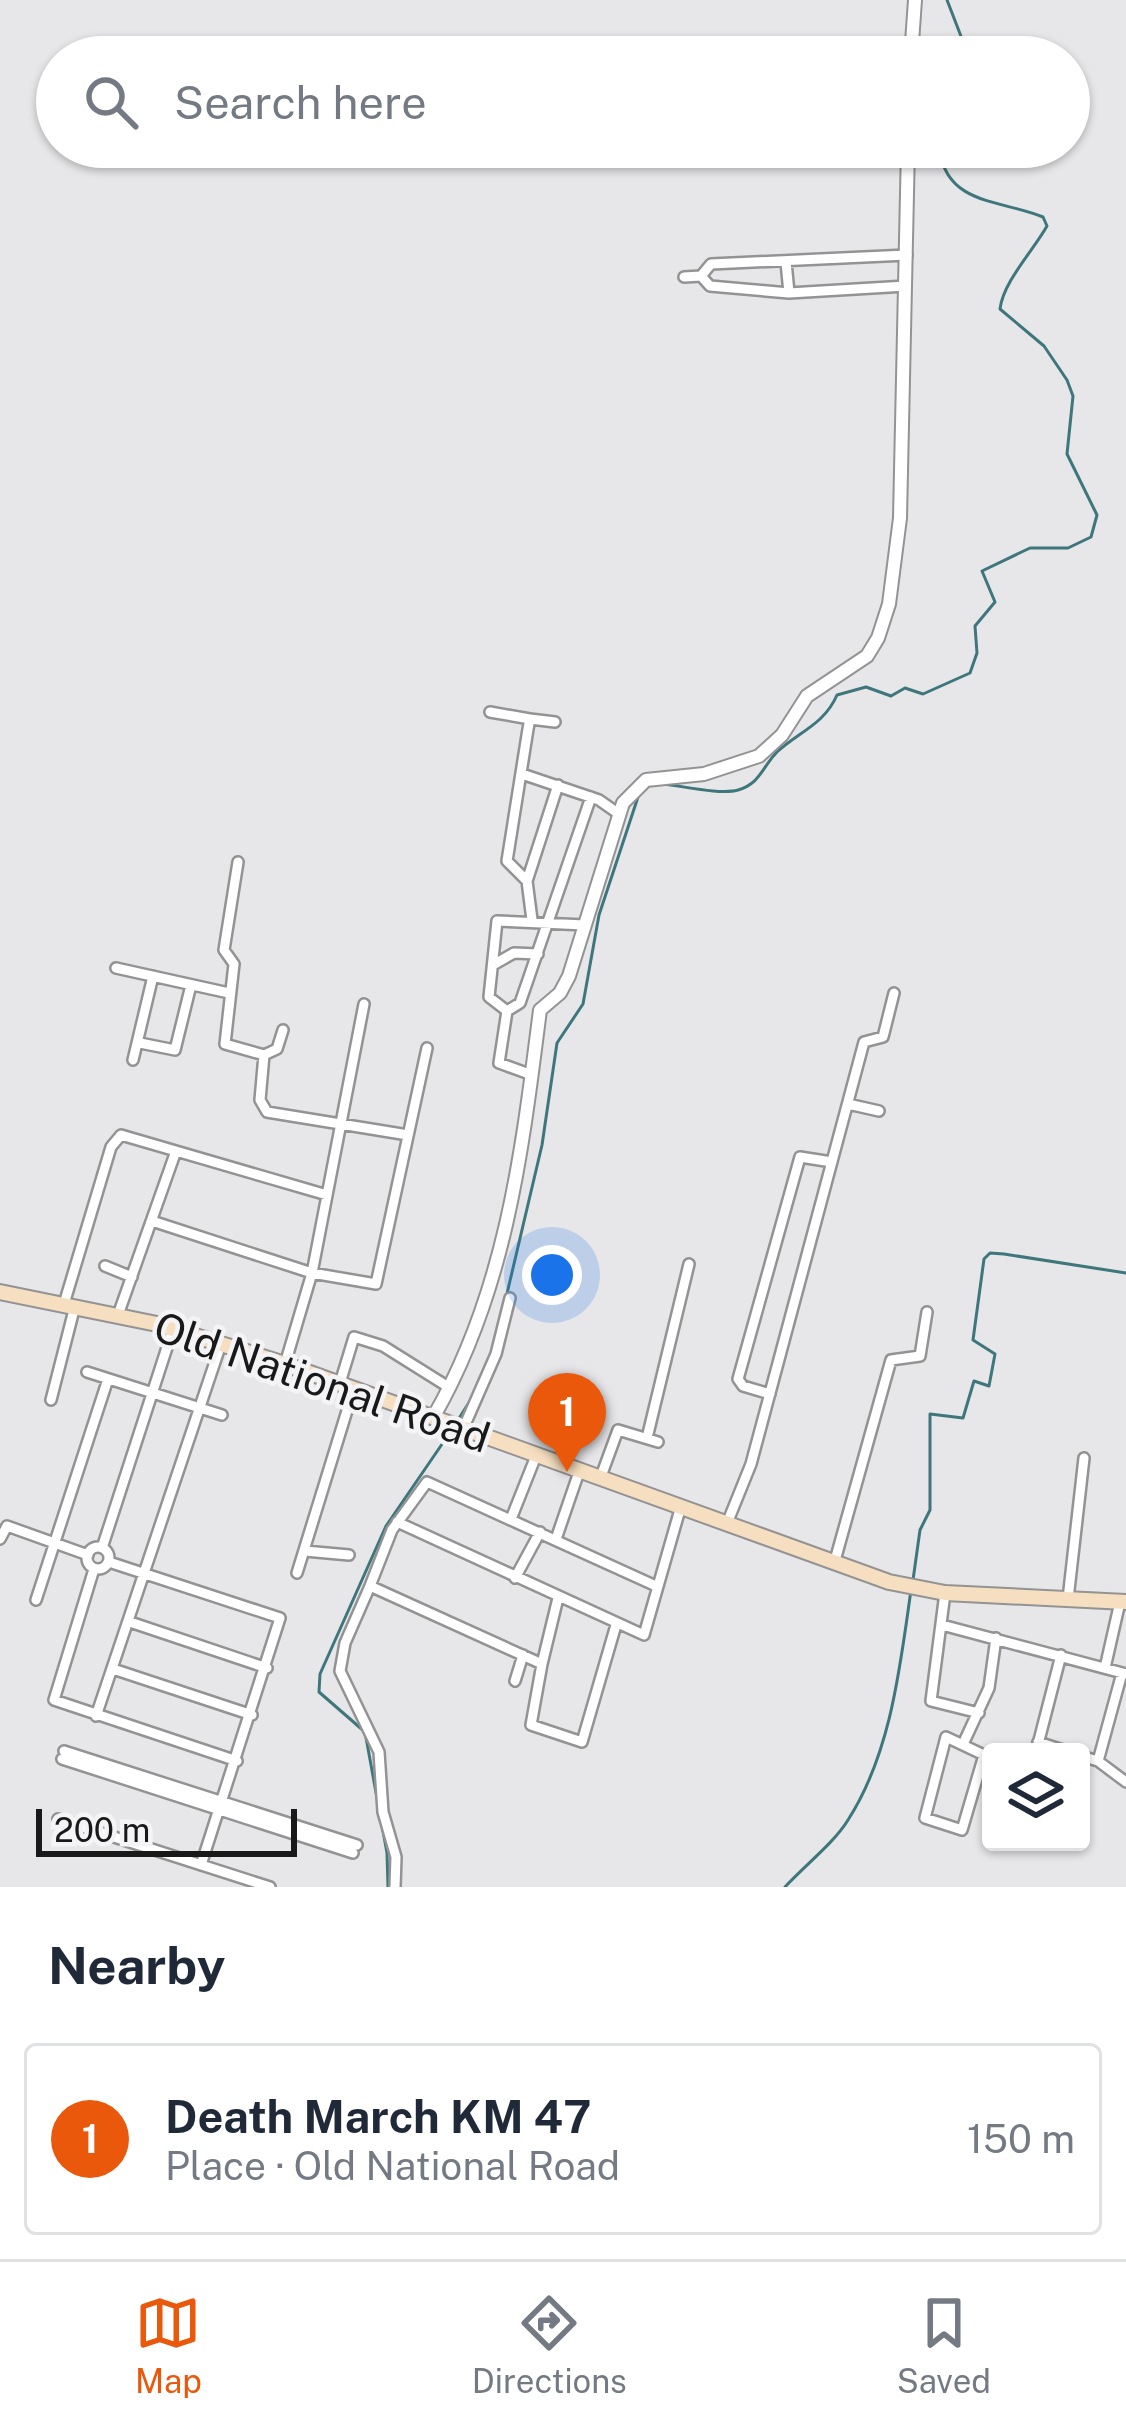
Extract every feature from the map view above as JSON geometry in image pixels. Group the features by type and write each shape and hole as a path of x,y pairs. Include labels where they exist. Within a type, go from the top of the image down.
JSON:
{"main road":[{"name":"Old National Road","path":"0,1292 118,1315 285,1364 728,1521 834,1564 913,1587 945,1593 1123,1602"}],"street":[{"path":"912,36 915,0"},
{"path":"451,1423 450,1388 494,1282 540,1010 569,976 619,814 633,787 646,779 704,774 759,756 782,735 808,697 867,656 878,638 889,604 900,518 908,168"},
{"path":"684,277 701,276 711,263 907,256"},
{"path":"786,262 789,293"},
{"path":"701,276 710,286 789,293 907,286"},
{"path":"490,712 555,722"},
{"path":"527,881 507,861 530,718"},
{"path":"523,774 591,797 619,814"},
{"path":"532,920 527,881 558,784"},
{"path":"532,1075 499,1063 507,1012 520,1004 591,797"},
{"path":"238,862 224,950 234,964 225,1044 264,1055 278,1049 283,1030"},
{"path":"507,1012 490,997 497,921 585,925"},
{"path":"493,965 514,952 538,954"},
{"path":"116,968 229,993"},
{"path":"133,1060 153,976"},
{"path":"140,1043 175,1050 191,985"},
{"path":"728,1521 752,1464 864,1042 883,1037 893,993"},
{"path":"285,1364 312,1273 364,1004"},
{"path":"152,1221 312,1273 376,1284 427,1048"},
{"path":"264,1055 260,1100 267,1112 408,1135"},
{"path":"848,1104 879,1111"},
{"path":"51,1400 69,1305 115,1139 121,1135 327,1195"},
{"path":"118,1315 176,1151"},
{"path":"770,1394 743,1386 738,1379 800,1157 832,1162"},
{"path":"600,1479 618,1430 652,1440 689,1264"},
{"path":"105,1266 132,1277"},
{"path":"451,1423 496,1354 510,1298"},
{"path":"834,1564 891,1360 920,1356 927,1312"},
{"path":"173,1329 102,1548 109,1562 280,1618 201,1864"},
{"path":"297,1573 347,1385 354,1336 383,1346 450,1388"},
{"path":"96,1716 221,1344"},
{"path":"87,1372 223,1414"},
{"path":"36,1600 108,1378"},
{"path":"511,1519 536,1456"},
{"path":"1068,1599 1084,1458"},
{"path":"556,1539 579,1472"},
{"path":"394,1887 396,1857 383,1812 381,1760 340,1671 345,1643 398,1522 427,1482 656,1586"},
{"path":"398,1522 644,1635 681,1506"},
{"path":"0,1539 7,1526 88,1555 102,1548"},
{"path":"515,1578 541,1532"},
{"path":"305,1550 349,1555"},
{"path":"88,1555 94,1569 53,1695 59,1703 237,1761"},
{"path":"94,1569 109,1562"},
{"path":"370,1586 542,1664"},
{"path":"945,1593 932,1700 979,1713"},
{"path":"558,1598 531,1725 582,1742 616,1625"},
{"path":"1106,1668 1123,1602"},
{"path":"130,1622 267,1668"},
{"path":"943,1624 1124,1674 1098,1762"},
{"path":"964,1742 989,1688 996,1638"},
{"path":"1038,1743 1061,1654"},
{"path":"515,1682 523,1655"},
{"path":"113,1669 252,1715"},
{"path":"946,1737 964,1742 984,1754 962,1830 925,1817 946,1737"},
{"path":"63,1755 355,1849"},
{"path":"1090,1759 1126,1782"},
{"path":"58,1819 270,1887"}],"waterway":[{"path":"947,0 961,36"},
{"path":"663,784 738,790 752,783 777,752 818,721 837,695 866,687 891,696 905,688 923,694 970,673 977,653 975,626 995,602 982,571 1030,548 1068,548 1091,537 1097,515 1067,454 1073,396 1067,380 1044,346 1000,309 1012,277 1047,226 1043,217 965,191 945,168"},
{"path":"505,1302 542,1145 557,1043 583,1004 599,915 639,794"},
{"path":"913,1580 920,1530 930,1510 930,1414 963,1418 974,1381 989,1386 995,1354 973,1340 984,1259 990,1253 1004,1254 1126,1273"},
{"path":"456,1423 470,1401"},
{"path":"388,1887 387,1853 365,1732 319,1692 320,1674 386,1526 451,1431"},
{"path":"785,1887 842,1829 863,1794 892,1709 911,1590"}],"place":[{"name":"Death March KM 47","path":"567,1472"}]}
